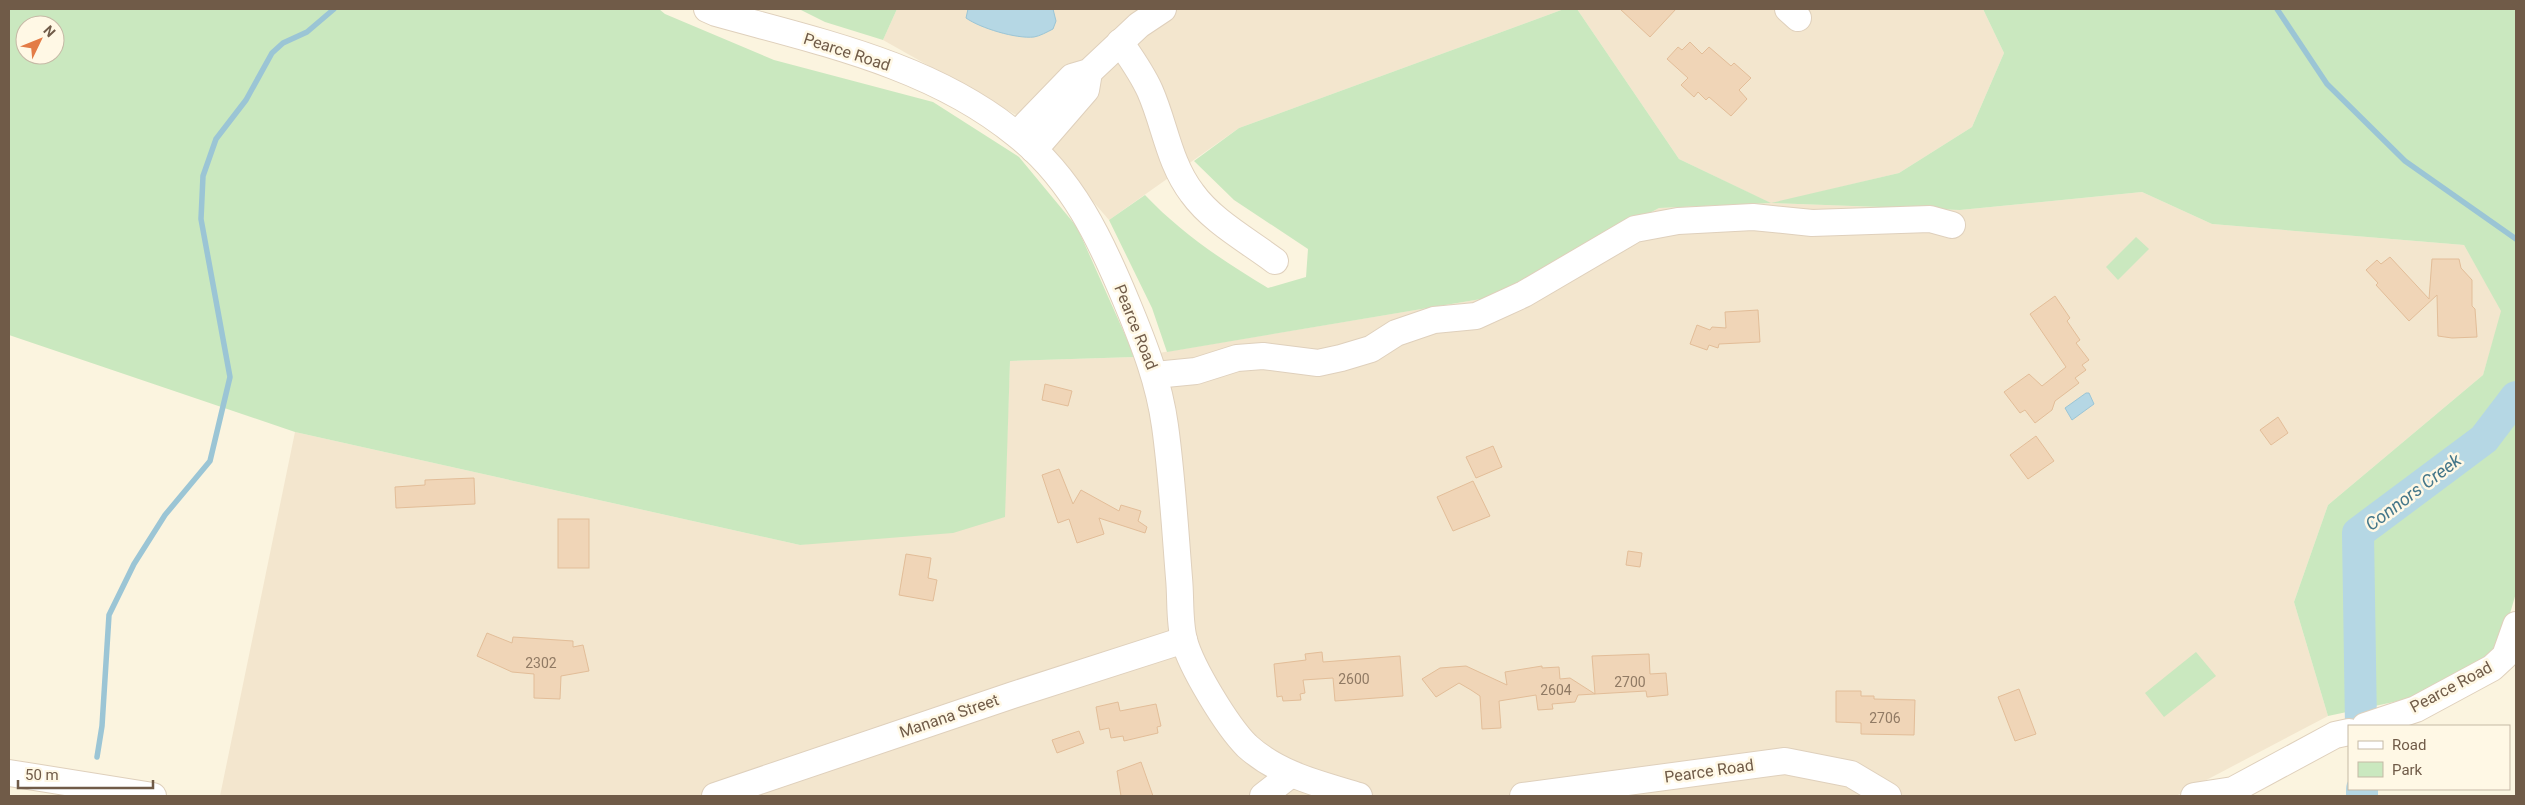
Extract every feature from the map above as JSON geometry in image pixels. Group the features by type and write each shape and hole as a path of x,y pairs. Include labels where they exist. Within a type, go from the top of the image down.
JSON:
{"street":[{"name":"Pearce Road","path":"707,9 841,48 920,76 978,106 1026,142 1058,175 1090,222 1107,256 1155,375 1165,426 1184,640 1209,695 1247,746 1290,776 1359,796"},
{"path":"1026,142 1066,98 1086,90 1089,72 1120,42 1163,9"},
{"path":"1120,42 1138,67 1151,92 1173,159 1192,194 1205,209 1275,261"},
{"path":"1155,375 1196,371 1237,358 1263,356 1318,363 1371,349 1396,333 1434,320 1476,316 1524,294 1635,229 1678,221 1753,217 1812,223 1930,219 1952,225"},
{"name":"Pearce Road","path":"2368,725 2416,709 2511,659 2516,625"},
{"name":"Manana Street","path":"715,796 988,703 1184,640"},
{"path":"2194,796 2233,790 2335,735 2348,732"},
{"name":"Pearce Road","path":"1522,796 1786,761 1851,774 1888,796"},
{"path":"9,773 153,796"},
{"path":"1263,796 1290,776"}],"shaded area":[{"path":"897,9 1564,9 1239,128 1109,220 1020,117 883,40"},
{"path":"1577,9 1983,9 2004,53 1972,127 1899,173 1774,203 1960,210 2142,192 2212,224 2464,245 2502,311 2483,375 2328,505 2294,602 2328,716 2176,796 220,796 295,432 800,545 1004,517 1010,361 1135,357 1493,297 1659,208 1770,203 1679,159"}],"green space":[{"path":"9,9 659,9 665,14 774,60 933,102 1019,157 1077,227 1135,357 1010,361 1005,517 953,533 800,545 295,432 9,335"},
{"path":"799,9 897,9 883,40 825,22"},
{"path":"1564,9 1577,9 1679,159 1771,203 1659,208 1493,297 1167,352 1152,308 1109,220 1145,195 1173,222 1203,246 1268,288 1306,277 1308,249 1234,200 1194,161 1239,128"},
{"path":"1983,9 2516,9 2516,593 2504,634 2479,668 2403,700 2328,716 2294,602 2328,505 2483,375 2501,311 2464,245 2212,224 2142,192 1960,210 1771,203 1899,173 1972,127 2004,53"},
{"path":"2136,237 2149,249 2118,280 2106,267"},
{"path":"2196,652 2216,676 2164,717 2145,693"}],"water":[{"path":"968,9 1053,9 1056,21 1053,29 1041,35 1034,37 1018,36 998,32 972,22 966,18"},
{"path":"2086,393 2089,393 2094,404 2072,420 2065,408"}],"building":[{"path":"1620,9 1676,9 1650,37"},
{"path":"1690,42 1702,54 1709,47 1731,66 1734,63 1751,78 1739,90 1747,99 1731,116 1709,97 1706,100 1698,92 1694,97 1681,85 1688,78 1667,59 1678,47 1682,50"},
{"path":"2390,257 2429,299 2432,259 2459,259 2461,268 2472,280 2472,306 2475,309 2477,337 2452,338 2438,336 2437,295 2409,321 2376,285 2378,283 2366,270 2377,260 2381,264"},
{"path":"2055,296 2070,318 2067,321 2080,340 2076,343 2089,360 2082,365 2086,370 2075,378 2079,383 2055,401 2052,410 2035,423 2025,410 2020,413 2004,392 2029,374 2042,386 2066,367 2030,314"},
{"path":"1758,310 1760,342 1719,344 1718,348 1709,345 1707,350 1690,344 1697,325 1710,330 1712,327 1726,328 1725,312"},
{"path":"1045,384 1072,391 1068,406 1042,400"},
{"path":"2278,417 2288,433 2271,445 2260,430"},
{"path":"2036,436 2054,461 2028,479 2010,455"},
{"path":"1493,446 1502,467 1476,478 1466,457"},
{"path":"1059,469 1073,504 1081,490 1119,511 1121,505 1141,511 1138,521 1147,527 1145,533 1099,518 1104,534 1077,543 1069,519 1058,523 1042,475"},
{"path":"474,478 475,504 396,508 395,487 425,485 425,480"},
{"path":"1473,481 1490,516 1453,531 1437,497"},
{"path":"558,519 589,519 589,568 558,568"},
{"path":"1628,551 1642,553 1640,567 1626,565"},
{"path":"906,554 931,558 928,578 937,580 933,601 899,595"},
{"path":"487,633 512,643 513,637 573,641 573,647 583,645 589,671 561,676 560,699 534,698 534,674 512,672 477,656"},
{"path":"1322,652 1323,662 1400,656 1403,696 1335,701 1333,678 1303,680 1305,693 1300,694 1301,700 1283,701 1282,696 1277,697 1274,664 1306,660 1305,654"},
{"path":"1649,654 1650,674 1666,673 1668,695 1647,697 1646,691 1595,694 1592,656"},
{"path":"1466,666 1507,685 1505,672 1542,666 1542,668 1559,667 1560,679 1570,678 1595,694 1578,695 1575,702 1552,704 1553,709 1538,710 1536,695 1499,701 1501,728 1482,729 1480,696 1459,683 1436,697 1422,679 1440,668"},
{"path":"2019,689 2036,734 2015,741 1998,697"},
{"path":"1836,691 1861,691 1861,696 1874,696 1874,699 1915,700 1914,735 1861,734 1861,723 1836,722"},
{"path":"1118,702 1120,711 1156,704 1161,726 1157,727 1158,733 1124,741 1123,736 1111,738 1109,728 1100,730 1096,707"},
{"path":"1079,731 1084,743 1057,753 1052,740"},
{"path":"1141,762 1153,796 1121,796 1117,771"}],"waterway":[{"path":"97,757 102,726 109,615 134,564 165,515 210,461 230,377 201,219 203,176 216,139 246,100 272,53 283,43 307,32 334,9"},
{"path":"2277,9 2327,84 2405,161 2516,239"},
{"name":"Connors Creek","path":"2361,725 2358,533 2484,439 2516,397"},
{"name":"Connors Creek","path":"2362,790 2362,796"}]}
